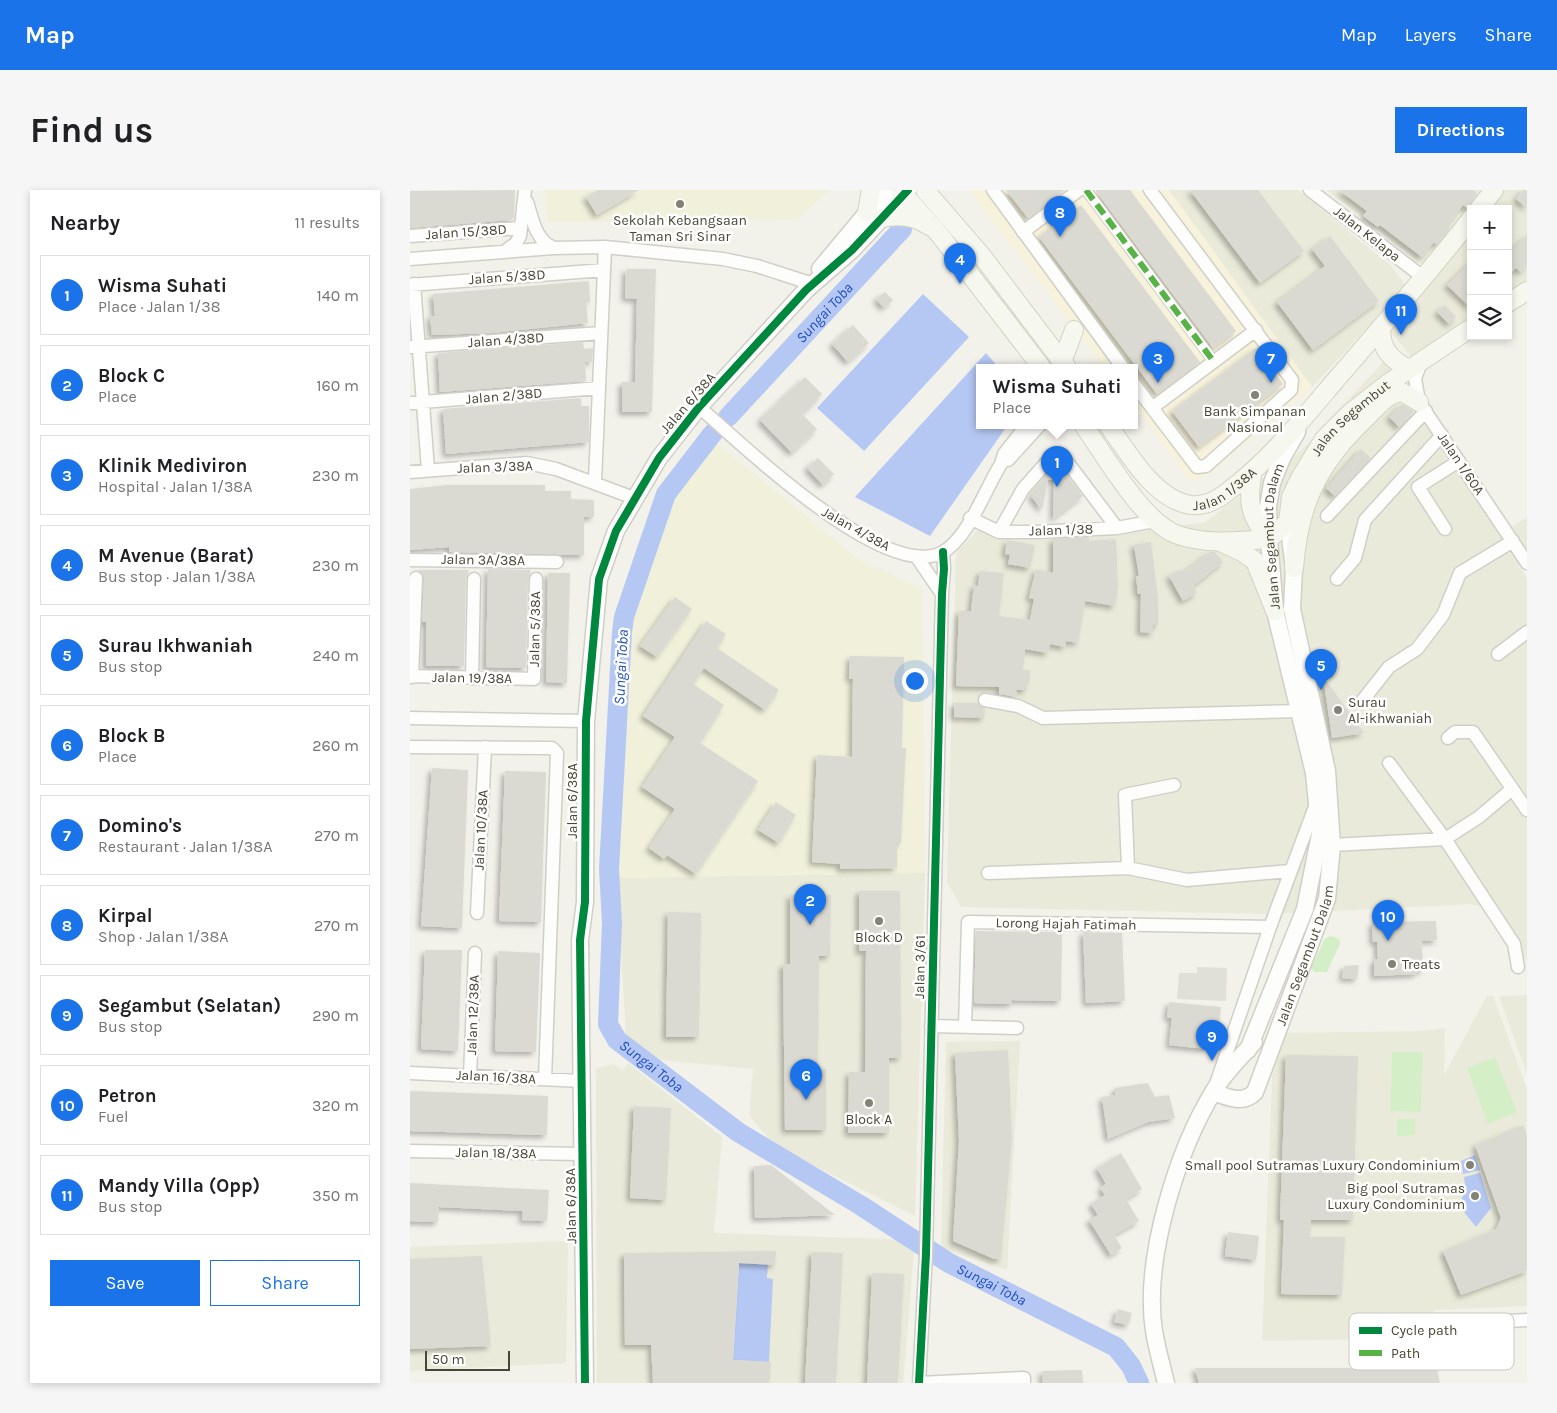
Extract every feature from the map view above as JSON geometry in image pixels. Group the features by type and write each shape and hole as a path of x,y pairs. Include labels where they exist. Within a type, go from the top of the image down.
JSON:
{"main road":[{"path":"871,190 874,215 902,215 923,222 939,234"},
{"path":"925,190 956,222 1051,358"},
{"path":"1482,205 1494,190"},
{"path":"904,191 995,308 1017,324 1051,358"},
{"path":"1315,405 1424,278 1467,224"},
{"path":"1512,300 1527,291"},
{"path":"1051,358 1081,325"},
{"path":"1051,358 1081,325"},
{"path":"1381,328 1382,344 1386,353 1415,364"},
{"name":"Jalan Segambut","path":"1288,522 1291,497 1299,480 1324,440 1350,413 1415,364 1467,331"},
{"path":"1294,568 1296,542 1305,504 1331,454 1344,438 1388,397 1402,392 1422,406"},
{"name":"Jalan 1/38A","path":"1111,429 1151,483 1174,499 1190,505 1203,505 1216,500 1253,471 1315,405"},
{"path":"1086,429 1154,521 1176,534 1218,542 1242,552 1255,561 1275,612"},
{"path":"1253,471 1251,511 1257,525 1269,539"},
{"path":"1218,542 1269,539 1288,522"}],"street":[{"name":"Jalan 6/38A","path":"585,1383 580,940 585,902 586,721 599,579 616,531 634,498 670,444 700,407 809,285 852,250 874,215 886,190"},
{"path":"994,190 1023,232 1081,325 1119,364"},
{"path":"1023,232 1079,190"},
{"path":"1086,190 1214,362"},
{"path":"1138,389 1197,467 1206,466 1292,390 1292,380 1150,190"},
{"name":"Jalan Kelapa","path":"1310,190 1424,278"},
{"name":"Jalan 6/38A","path":"874,215 904,191"},
{"path":"504,252 516,243 521,228 526,195"},
{"path":"526,195 539,237 545,244 554,248"},
{"name":"Jalan 15/38D","path":"410,236 521,228"},
{"path":"595,482 605,247"},
{"path":"410,259 554,248 605,247 723,259 757,266 809,285"},
{"name":"Jalan 5/38D","path":"412,285 604,270"},
{"path":"412,285 415,347 423,402 428,470"},
{"path":"1152,408 1256,330"},
{"name":"Jalan 4/38D","path":"415,347 601,333"},
{"name":"Jalan 1/60A","path":"1415,364 1415,378 1422,406 1527,563"},
{"name":"Jalan 2/38D","path":"410,403 599,388"},
{"name":"Jalan Segambut Dalam","path":"1248,1050 1258,1021 1268,1002 1305,909 1320,834 1314,773 1275,612 1268,507 1272,483 1286,452 1315,405"},
{"path":"1327,516 1422,406"},
{"name":"Jalan 4/38A","path":"700,407 827,515 869,540 894,550 916,556 927,556 943,552"},
{"path":"943,552 951,545 970,518 1001,464 1004,454 1024,429"},
{"path":"1001,464 1009,459 1037,429"},
{"path":"1337,579 1355,558 1365,520 1442,435"},
{"path":"999,532 1023,489 1054,454 1062,455 1117,528"},
{"path":"1445,529 1418,487 1459,461"},
{"name":"Jalan 3/38A","path":"410,472 527,463 556,469 634,498"},
{"name":"Jalan 1/38","path":"970,518 999,532 1117,528 1154,521"},
{"name":"Jalan Segambut Dalam","path":"1166,1383 1154,1330 1152,1290 1156,1246 1182,1158 1214,1090 1278,1015 1287,1010 1327,898 1332,845 1327,771 1292,609 1294,568 1288,522"},
{"path":"1363,700 1389,667 1417,649 1443,615 1460,573 1513,541"},
{"name":"Jalan 3/61","path":"919,1383 926,1251 943,552"},
{"path":"916,556 942,594"},
{"name":"Jalan 3A/38A","path":"410,560 557,562"},
{"path":"411,676 416,578"},
{"path":"472,678 474,579"},
{"name":"Jalan 5/38A","path":"534,678 536,579"},
{"path":"1498,654 1527,632"},
{"name":"Jalan 19/38A","path":"411,676 534,678"},
{"path":"984,700 1018,706 1043,718 1300,712"},
{"path":"410,718 586,721"},
{"path":"1448,738 1455,732 1474,732 1527,810"},
{"path":"410,746 485,747"},
{"name":"Jalan 6/38A","path":"485,747 552,748 555,751 545,1079"},
{"name":"Jalan 10/38A","path":"477,913 485,747"},
{"path":"1389,763 1445,839 1514,944 1518,967"},
{"path":"1128,868 1125,795 1174,785"},
{"path":"1332,845 1445,839 1479,817 1512,789"},
{"path":"1287,1010 1252,1096 1242,1100 1214,1090 1270,927 1316,804"},
{"path":"988,873 1128,868 1187,880 1290,871"},
{"name":"Lorong Hajah Fatimah","path":"965,1027 968,922 1270,927"},
{"name":"Jalan 12/38A","path":"470,1076 475,953"},
{"path":"931,1026 1017,1028"},
{"name":"Jalan 16/38A","path":"410,1073 582,1081"},
{"name":"Jalan 18/38A","path":"410,1151 582,1154"},
{"path":"1514,1321 1527,1320"},
{"path":"919,1383 1024,1378 1024,1383"}],"shaded area":[{"name":"Sekolah Kebangsaan Taman Sri Sinar","path":"545,190 829,190 798,219 548,222"},
{"path":"969,190 1169,190 1312,387 1210,474 1190,481 1138,411 1138,364 1102,364"},
{"path":"1169,190 1298,190 1391,266 1406,286 1312,387"},
{"path":"1327,190 1527,190 1527,284 1512,294 1512,205 1467,205 1467,326 1415,361 1390,331 1426,268"},
{"path":"1386,359 1527,578 1527,961 1492,909 1471,904 1274,914 961,907 947,882 956,554 979,528 1058,535 1204,523 1301,451"},
{"path":"708,439 719,445 858,559 922,589 925,873 617,878 627,618 667,494"},
{"path":"1527,517 1527,550 1512,527"},
{"path":"925,873 915,1216 775,1146 749,1115 753,1069 652,1059 626,1037 617,878"},
{"path":"1197,967 1227,968 1226,1001 1177,999 1179,973 1197,973"},
{"path":"1527,995 1527,1074 1499,996"},
{"path":"1487,996 1493,996 1527,1089 1527,1306 1434,1310 1434,1313 1349,1313 1349,1339 1262,1341 1273,1057 1284,1033 1426,1031 1445,1028 1444,1075"},
{"path":"1020,1041 1007,1270 941,1248 946,1042"},
{"path":"628,1063 722,1137 714,1233 915,1240 903,1383 597,1383 596,1068 614,1064 622,1071"},
{"path":"568,1241 566,1363 410,1371 410,1247"}],"green space":[{"path":"1331,936 1339,939 1340,944 1327,972 1315,972 1311,968 1325,938"},
{"path":"1392,1052 1423,1052 1421,1112 1390,1111"},
{"path":"1495,1057 1517,1112 1488,1124 1467,1068"},
{"path":"1397,1119 1415,1119 1415,1135 1397,1136"}],"water":[{"path":"923,294 969,337 864,451 817,408"},
{"path":"986,353 996,364 976,364 976,429 1005,429 930,536 855,497"},
{"name":"Small pool Sutramas Luxury Condominium","path":"1475,1155 1480,1170 1463,1174 1461,1161"},
{"name":"Big pool Sutramas Luxury Condominium","path":"1480,1173 1491,1208 1476,1227 1460,1207 1465,1185 1464,1177"},
{"path":"739,1263 768,1264 767,1278 773,1279 769,1362 733,1360"}],"building":[{"path":"515,190 514,217 511,220 410,228 410,191"},
{"path":"598,190 639,190 597,215 586,197"},
{"path":"1006,190 1065,190 1028,218"},
{"path":"1095,190 1130,190 1236,331 1213,348"},
{"path":"1190,190 1258,190 1304,251 1260,283"},
{"path":"1339,190 1473,190 1477,194 1471,205 1467,205 1467,208 1463,205 1447,226 1450,229 1437,245 1434,242 1422,257 1380,225 1378,227 1363,216 1367,211"},
{"path":"1523,190 1527,190 1527,208 1516,199"},
{"path":"1081,205 1200,362 1157,394 1138,369 1138,364 1134,364 1039,237"},
{"path":"1527,234 1527,265 1521,272 1516,268 1512,272 1512,244 1516,247"},
{"path":"1330,236 1379,301 1313,350 1277,302 1325,266 1312,249"},
{"path":"1467,265 1467,304 1447,285"},
{"path":"626,269 656,269 652,412 622,412 622,382 635,382 637,299 625,298"},
{"path":"589,281 590,302 586,302 588,323 491,333 432,335 430,316 435,316 433,294"},
{"path":"885,292 893,300 884,308 876,299"},
{"path":"1445,305 1456,317 1449,324 1437,312"},
{"path":"853,325 869,343 848,362 832,344"},
{"path":"583,342 584,349 593,348 592,362 585,362 586,381 440,392 438,353"},
{"path":"1257,347 1283,384 1199,447 1172,411"},
{"path":"805,377 822,394 802,414 817,429 792,453 760,420"},
{"path":"581,398 581,406 589,406 589,442 446,454 443,409"},
{"path":"1402,404 1414,411 1399,427 1389,417"},
{"path":"1361,449 1371,458 1335,496 1326,488"},
{"path":"818,458 834,474 823,485 807,468"},
{"path":"1058,463 1083,496 1053,519 1054,480 1048,480 1042,510 1031,496"},
{"path":"447,485 545,485 545,491 571,491 571,499 594,500 594,517 584,517 584,555 449,552 449,547 410,550 410,489"},
{"path":"1089,537 1089,541 1116,539 1118,587 1115,606 1085,601 1078,643 1066,641 1065,647 1050,644 1048,653 1025,649 1023,670 1030,670 1030,681 1027,681 1027,690 1016,690 1017,697 999,694 999,687 956,686 959,611 971,611 974,585 978,586 980,571 1004,573 999,616 1030,620 1034,599 1029,598 1036,569 1053,573 1053,539"},
{"path":"1007,540 1035,545 1030,568 1008,564 1010,555 1005,554"},
{"path":"1151,542 1158,599 1158,625 1153,625 1153,633 1140,632 1141,594 1138,594 1136,576 1139,576 1134,545"},
{"path":"1210,552 1215,552 1223,562 1193,586 1197,593 1183,601 1169,576 1183,569 1184,572"},
{"path":"488,569 531,570 528,579 526,668 486,667"},
{"path":"418,570 469,570 466,579 464,666 426,666 426,622 422,622 424,578"},
{"path":"548,573 570,573 567,683 546,682"},
{"path":"675,597 692,609 657,657 640,646"},
{"path":"706,621 726,634 717,648 779,690 765,710 704,668 693,684 724,705 700,743 758,781 696,874 667,855 664,859 649,848 675,809 642,787 675,737 643,716"},
{"path":"850,656 904,657 902,748 906,748 901,843 897,843 897,868 840,869 840,864 812,862 817,755 852,757 853,679 849,679"},
{"name":"Surau Al-ikhwaniah","path":"1323,676 1364,733 1332,738"},
{"path":"954,703 978,703 985,708 984,718 954,717"},
{"path":"432,768 468,770 462,928 421,926"},
{"path":"505,771 546,772 541,922 499,921"},
{"path":"776,802 796,815 779,843 758,830"},
{"path":"859,891 900,891 901,1058 889,1058 889,1133 848,1133 849,1072 865,1072 866,951 859,951"},
{"path":"790,895 831,895 830,956 819,956 818,1069 826,1069 826,1130 785,1130 783,964 790,964"},
{"path":"668,912 701,913 699,1037 666,1037"},
{"path":"1436,921 1437,940 1422,941 1423,971 1417,971 1417,974 1374,976 1374,960 1378,959 1377,942 1373,942 1372,922"},
{"path":"976,931 1062,932 1061,1001 1012,1000 1012,1004 974,1003"},
{"path":"1083,932 1122,933 1125,1001 1086,1003"},
{"path":"425,950 462,950 458,1051 421,1049"},
{"path":"498,951 540,953 536,1052 495,1051"},
{"path":"1359,965 1357,979 1342,978 1344,966"},
{"path":"1169,1002 1221,1007 1219,1025 1209,1024 1206,1049 1169,1045 1172,1018 1167,1017"},
{"path":"1008,1050 1012,1138 1001,1259 994,1259 953,1241 959,1141 955,1053"},
{"path":"1286,1055 1358,1056 1353,1220 1311,1220 1310,1237 1345,1237 1342,1295 1281,1294 1284,1220 1280,1220"},
{"path":"1148,1083 1155,1097 1169,1095 1175,1118 1148,1122 1108,1139 1102,1097 1115,1095 1115,1088"},
{"path":"410,1091 548,1096 547,1135 410,1131"},
{"path":"634,1106 671,1108 666,1200 630,1198"},
{"path":"1523,1125 1527,1136 1527,1271 1461,1295 1443,1251 1496,1229 1501,1218 1475,1145"},
{"path":"1121,1153 1142,1189 1126,1199 1139,1221 1114,1235 1122,1248 1111,1255 1089,1220 1098,1215 1091,1204 1105,1195 1100,1188 1106,1184 1097,1168"},
{"path":"771,1165 835,1215 755,1218 754,1166"},
{"path":"410,1183 549,1190 547,1221 522,1220 523,1211 439,1207 438,1222 410,1221"},
{"path":"1228,1232 1259,1236 1256,1260 1225,1256"},
{"path":"776,1251 775,1265 739,1263 733,1360 771,1362 769,1383 653,1383 651,1345 625,1345 624,1253"},
{"path":"812,1252 843,1253 836,1383 805,1383"},
{"path":"482,1256 491,1346 410,1349 410,1259"},
{"path":"872,1273 904,1274 898,1383 867,1383"},
{"path":"1118,1309 1132,1313 1128,1325 1114,1322"},
{"path":"1195,1368 1437,1370 1440,1383 1199,1383"},
{"path":"1082,1370 1083,1383 1043,1383 1042,1371"}],"waterway":[{"name":"Sungai Toba","path":"728,417 902,229"},
{"name":"Sungai Toba","path":"713,433 666,494 624,617 609,869 612,923 608,1024 617,1040 738,1132 860,1205 949,1263 1116,1347 1131,1366 1139,1383"}],"marked path":[{"path":"1086,190 1214,362"}],"cycle path":[{"path":"585,1383 580,940 585,902 586,721 599,579 616,531 659,458 699,407 806,290 852,250 908,190"},
{"path":"919,1383 926,1254 943,552"}],"place":[{"name":"Sekolah Kebangsaan Taman Sri Sinar","path":"680,204"},
{"name":"Kirpal","path":"1060,237"},
{"name":"M Avenue (Barat)","path":"960,284"},
{"name":"Mandy Villa (Opp)","path":"1401,335"},
{"name":"Klinik Mediviron","path":"1158,383"},
{"name":"Domino's","path":"1271,383"},
{"name":"Bank Simpanan Nasional","path":"1255,395"},
{"name":"Wisma Suhati","path":"1057,487"},
{"name":"Surau Ikhwaniah","path":"1321,690"},
{"name":"Surau Al-ikhwaniah","path":"1338,710"},
{"name":"Block D","path":"879,921"},
{"name":"Block C","path":"810,925"},
{"name":"Petron","path":"1388,941"},
{"name":"Treats","path":"1392,964"},
{"name":"Segambut (Selatan)","path":"1212,1061"},
{"name":"Block B","path":"806,1100"},
{"name":"Block A","path":"869,1103"},
{"name":"Small pool Sutramas Luxury Condominium","path":"1470,1165"},
{"name":"Big pool Sutramas Luxury Condominium","path":"1475,1196"}]}
